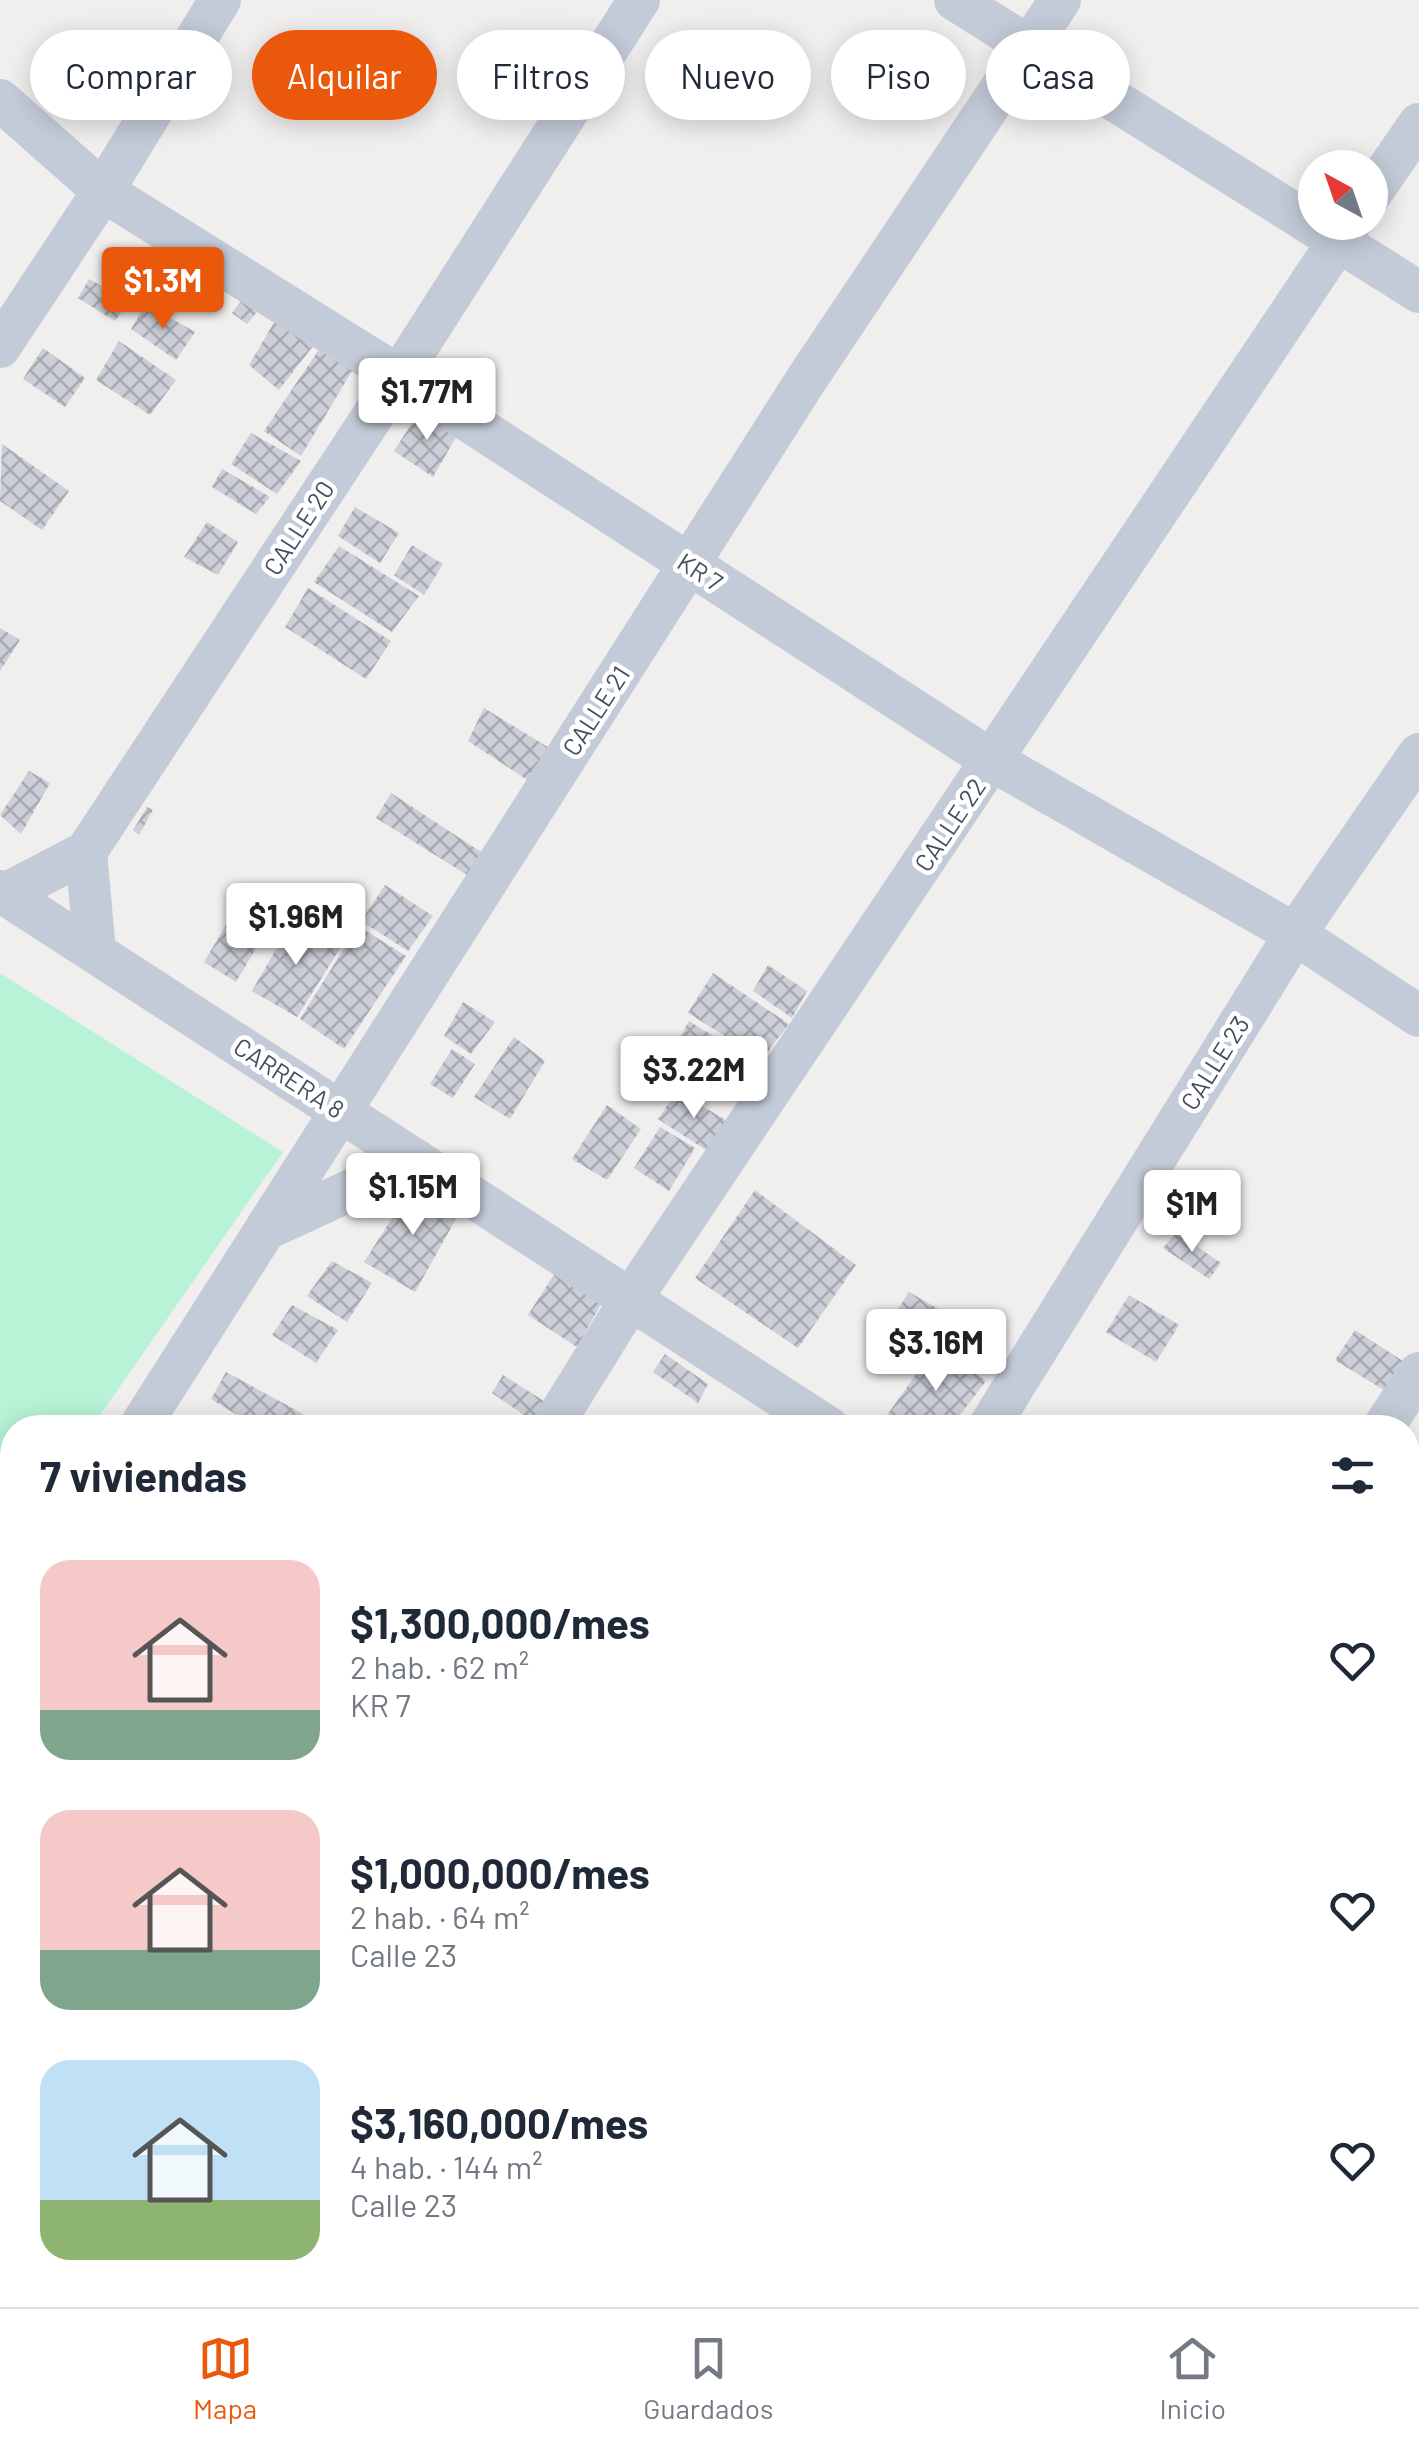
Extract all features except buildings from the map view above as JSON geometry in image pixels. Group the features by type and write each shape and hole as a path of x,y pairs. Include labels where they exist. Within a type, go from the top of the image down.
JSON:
{"street":[{"path":"0,347 220,0"},
{"name":"CALLE 20","path":"2,892 86,852 400,376 639,0"},
{"path":"955,0 1006,30"},
{"name":"CALLE 21","path":"1040,30 1060,0"},
{"name":"KR 7","path":"0,100 103,190 400,376 994,761 1295,934 1419,1016"},
{"path":"1130,104 1298,204"},
{"name":"CALLE 21","path":"147,1415 806,380 986,110"},
{"path":"1388,168 1419,124"},
{"name":"CALLE 22","path":"559,1415 631,1300 1339,240"},
{"path":"1354,240 1419,292"},
{"name":"CALLE 23","path":"996,1415 1295,934 1419,754"},
{"path":"86,852 95,952"},
{"name":"CARRERA 8","path":"2,892 809,1415"},
{"path":"268,1228 416,1160"},
{"path":"1392,1415 1419,1374"}],"green space":[{"path":"0,973 283,1152 100,1415 0,1415"}]}
